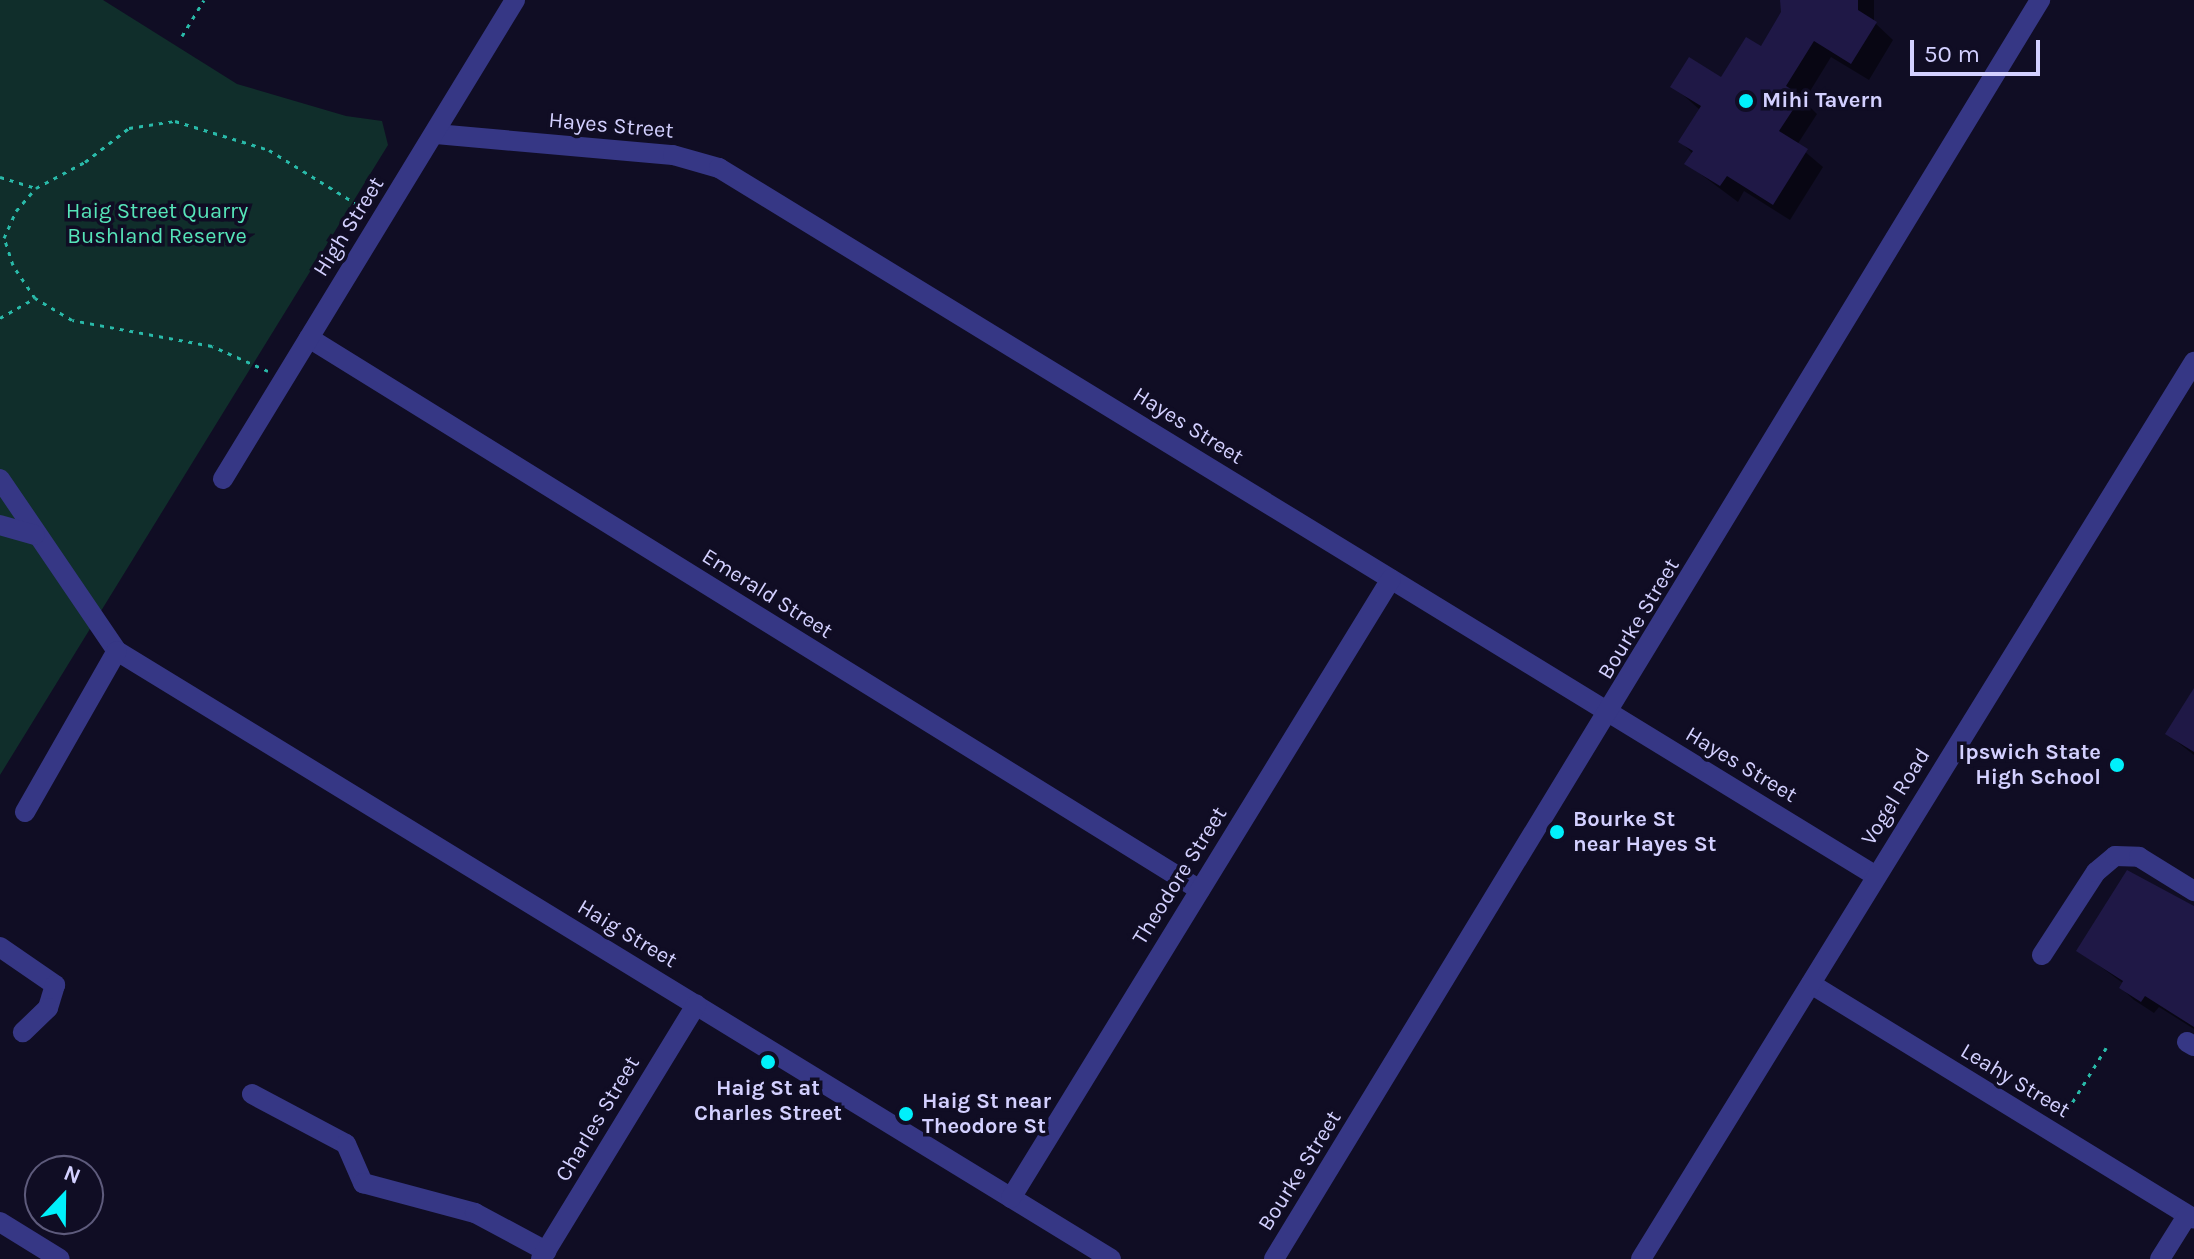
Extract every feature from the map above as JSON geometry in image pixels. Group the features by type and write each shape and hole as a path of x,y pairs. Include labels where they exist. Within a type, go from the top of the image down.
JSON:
{"street":[{"name":"High Street","path":"223,479 515,0"},
{"name":"Bourke Street","path":"1274,1259 2040,0"},
{"name":"Hayes Street","path":"436,134 673,155 719,168 1876,876"},
{"name":"Emerald Street","path":"309,338 1200,890"},
{"name":"Vogel Road","path":"1641,1259 2194,362"},
{"path":"0,479 35,535 117,651 25,812"},
{"path":"0,525 35,535"},
{"name":"Theodore Street","path":"1011,1198 1391,579"},
{"name":"Haig Street","path":"117,651 1011,1198 1100,1256"},
{"path":"2042,955 2096,872 2115,856 2139,857 2194,891"},
{"path":"0,947 55,985 48,1008 23,1032"},
{"name":"Leahy Street","path":"1811,984 2190,1217"},
{"name":"Charles Street","path":"543,1255 696,1005"},
{"path":"252,1094 346,1144 363,1183 475,1213 543,1255"},
{"path":"2160,1259 2190,1217"},
{"path":"0,1222 60,1259"}],"path":[{"path":"182,36 204,0"},
{"path":"284,380 239,353 72,320 35,298 13,265 4,238 36,188 85,162 129,128 175,121 269,150 381,220"},
{"path":"0,177 36,188"},
{"path":"0,318 35,298"},
{"path":"2054,1133 2106,1048"}],"green space":[{"name":"Haig Street Quarry Bushland Reserve","path":"0,0 103,0 237,84 346,116 382,121 388,145 0,775"}],"building":[{"name":"Mihi Tavern","path":"1780,0 1858,0 1858,10 1877,22 1851,64 1814,41 1786,86 1802,96 1779,131 1808,149 1773,205 1727,176 1720,186 1684,164 1693,151 1678,142 1701,106 1670,87 1689,57 1721,77 1746,37 1761,46 1781,12"},
{"path":"2194,688 2194,752 2165,734"},
{"path":"2127,870 2194,906 2194,1027 2145,996 2141,1002 2119,988 2123,981 2076,951"}],"place":[{"name":"Mihi Tavern","path":"1746,101"},
{"name":"Ipswich State High School","path":"2117,765"},
{"name":"Bourke St near Hayes St","path":"1557,832"},
{"name":"Haig St at Charles Street","path":"768,1062"},
{"name":"Haig St near Theodore St","path":"906,1114"}]}
